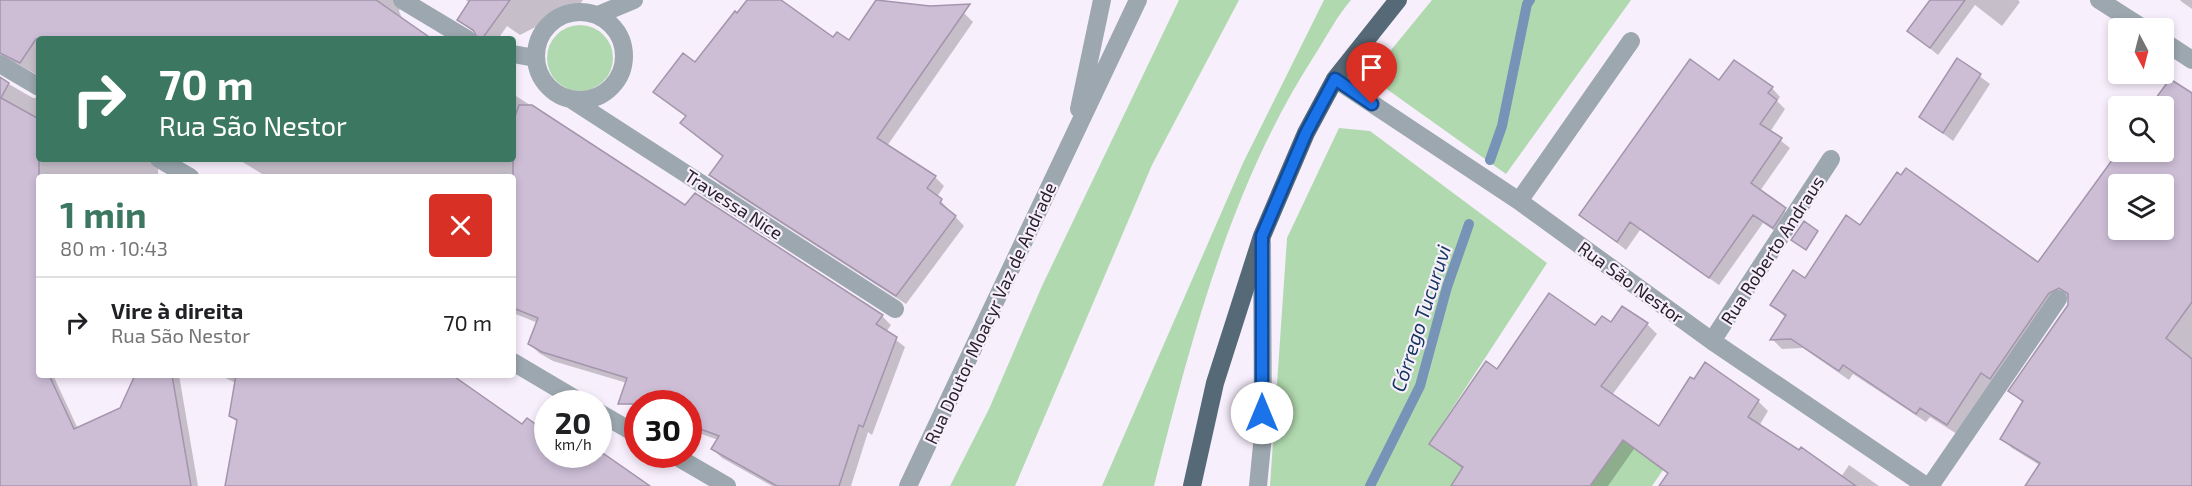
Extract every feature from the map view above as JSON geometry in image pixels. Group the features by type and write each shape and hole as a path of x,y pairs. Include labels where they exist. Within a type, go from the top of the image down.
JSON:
{"main road":[{"path":"1192,486 1215,383 1262,236 1306,133 1335,79 1398,0"}],"street":[{"path":"402,0 462,36"},
{"path":"598,15 634,0"},
{"path":"1073,140 1102,0"},
{"path":"1073,140 1138,0"},
{"path":"2099,0 2127,18"},
{"path":"583,12 598,15 610,23 619,34 624,47 624,62 620,76 612,87 600,96 587,100 572,100 558,95 546,86 538,73 535,58 537,44 544,30 554,20 568,13 583,12"},
{"path":"1520,201 1631,40"},
{"path":"2174,48 2192,60"},
{"path":"516,55 535,58"},
{"path":"0,64 36,85"},
{"name":"Rua São Nestor","path":"1335,79 1520,201 1712,341 1928,486"},
{"name":"Travessa Nice","path":"572,100 895,309"},
{"name":"Rua Doutor Moacyr Vaz de Andrade","path":"908,486 1073,140"},
{"name":"Rua Roberto Andraus","path":"1712,341 1831,159"},
{"path":"164,162 185,174"},
{"path":"1258,486 1263,435 1262,236"},
{"path":"1928,486 2058,299"},
{"path":"516,364 560,390"},
{"path":"696,468 727,486"}],"green space":[{"path":"1179,0 1239,0 1152,165 1015,486 950,486 989,409 1042,286"},
{"path":"1324,0 1351,0 1332,26 1286,103 1237,208 1217,262 1183,373 1154,486 1102,486 1243,163"},
{"path":"1432,0 1631,0 1506,174 1381,85 1378,66"},
{"path":"580,25 593,28 603,35 610,45 613,58 610,71 603,81 593,88 580,91 567,88 557,81 550,71 547,58 550,45 557,35 567,28"},
{"path":"1339,128 1370,131 1547,263 1429,444 1489,486 1270,486 1287,238"},
{"path":"1623,440 1663,470 1652,486 1590,486"}],"building":[{"path":"0,0 376,0 428,36 36,36 20,63 0,53"},
{"path":"470,0 510,0 484,36 476,36 473,30 457,20"},
{"path":"747,0 781,0 833,37 837,32 849,40 876,0 930,6 970,4 877,138 936,176 927,188 942,199 940,203 956,216 896,296 709,175 723,156 680,123 686,116 653,92 683,53 695,62 735,11 737,13"},
{"path":"1930,0 1965,0 1930,48 1907,31"},
{"path":"1957,58 1981,74 1943,133 1919,117"},
{"path":"1690,59 1719,80 1734,60 1773,87 1768,93 1777,100 1760,124 1782,138 1751,183 1786,208 1773,228 1753,215 1709,278 1630,222 1617,242 1579,215"},
{"path":"0,77 9,83 1,98 36,117 36,162 39,162 39,174 36,174 36,378 50,378 74,429 120,408 134,378 173,378 191,486 0,486"},
{"path":"2174,82 2192,93 2192,302 2166,338 2192,359 2192,486 2025,486 2040,463 2000,439 2023,401 2008,391 2068,305 2068,294 2059,288 2049,293 1990,379 1981,373 1947,425 1920,408 1916,414 1843,365 1839,371 1791,339 1770,340 1786,315 1770,305 1793,270 1805,278 1846,215 1860,225 1897,172 1901,175 1906,168 2038,262 2111,162 2174,162 2174,96 2157,96 2166,84 2174,84"},
{"path":"519,105 532,105 685,205 695,193 883,315 876,324 897,337 863,427 859,425 839,486 777,486 711,449 719,436 702,430 702,390 624,390 624,404 618,404 627,378 542,352 528,344 538,318 516,309 516,174 513,174 513,162 516,162 516,114"},
{"path":"1804,221 1818,231 1806,250 1791,240"},
{"path":"1549,293 1595,325 1602,316 1611,322 1622,306 1648,323 1601,386 1659,426 1690,377 1694,379 1705,362 1759,400 1748,417 1799,450 1801,447 1856,486 1659,486 1668,473 1623,440 1590,486 1451,486 1463,467 1429,444 1486,361 1497,369"},
{"path":"235,378 456,378 522,424 527,418 534,423 534,468 612,468 612,460 650,486 225,486 237,420 229,416"}],"waterway":[{"name":"Córrego Tucuruvi","path":"1490,160 1502,126 1527,4 1530,0"},
{"name":"Córrego Tucuruvi","path":"1370,486 1420,386 1447,287 1469,224"}],"route":[{"path":"1262,413 1262,236 1306,133 1335,79 1372,104"}]}
